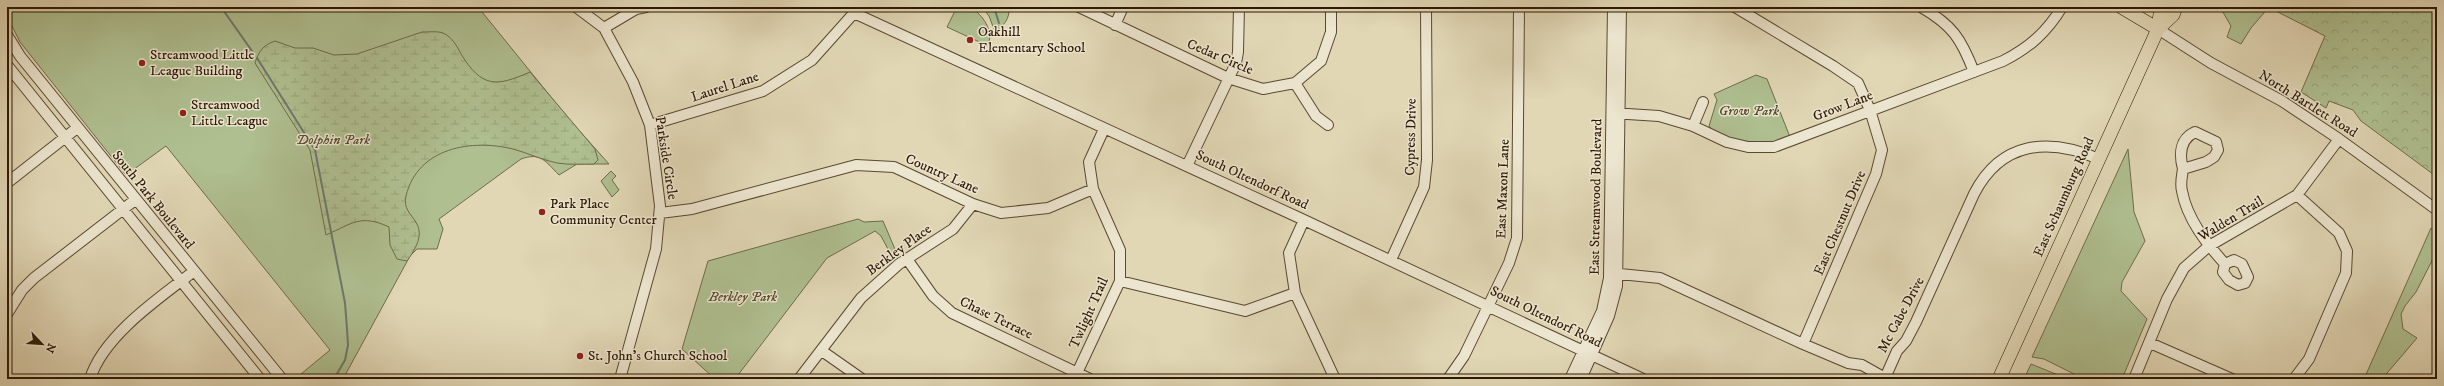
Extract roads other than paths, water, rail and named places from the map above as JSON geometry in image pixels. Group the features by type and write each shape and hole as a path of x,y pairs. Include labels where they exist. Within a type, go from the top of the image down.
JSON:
{"main road":[{"path":"2122,7 2158,29"},
{"path":"2158,29 2161,7"},
{"path":"2158,29 2173,15 2176,7"},
{"name":"East Schaumburg Road","path":"1999,379 2158,29"}],"street":[{"name":"Parkside Circle","path":"576,7 604,28 633,82 650,125 660,213 656,248 620,379"},
{"path":"604,28 636,9 646,7"},
{"name":"Cedar Circle","path":"1079,7 1228,78 1263,89 1295,83 1321,61 1331,32 1331,7"},
{"path":"1115,25 1123,7"},
{"path":"1187,166 1236,63 1238,52 1239,7"},
{"name":"Cypress Drive","path":"1391,260 1424,187 1427,160 1426,7"},
{"name":"East Maxon Lane","path":"1448,379 1464,356 1509,262 1517,238 1519,7"},
{"name":"East Streamwood Boulevard","path":"1613,7 1616,113"},
{"name":"East Streamwood Boulevard","path":"1570,379 1588,353 1611,309 1614,273 1616,113 1621,7"},
{"name":"East Chestnut Drive","path":"1735,7 1833,66 1858,83 1870,110 1882,150 1876,174 1803,344"},
{"path":"1921,7 1942,20 1955,32 1965,47 1974,72"},
{"name":"Grow Lane","path":"1616,113 1659,116 1693,126 1727,142 1748,147 1774,147 2003,61 2030,46 2053,22 2062,7"},
{"name":"South Oltendorf Road","path":"852,10 1104,129 1488,305 1643,379"},
{"name":"Laurel Lane","path":"650,125 763,91 812,60 852,10"},
{"name":"North Bartlett Road","path":"2158,29 2211,63 2282,101 2339,139 2437,210"},
{"name":"South Park Boulevard","path":"7,35 20,56 135,200 282,379"},
{"path":"20,56 7,65 180,282 260,379"},
{"path":"1295,83 1316,116 1328,125"},
{"path":"1693,126 1703,102"},
{"path":"7,183 78,128"},
{"name":"Twlight Trail","path":"1077,372 1120,281 1120,250 1093,189 1089,162 1104,129"},
{"name":"Walden Trail","path":"2134,379 2167,299 2184,268 2209,246 2297,194 2339,139"},
{"name":"Mc Cabe Drive","path":"1614,273 1660,278 1803,344 1848,363 1862,365 1885,378 1897,351 1906,341 1916,322 1976,190 1994,167 2017,152 2040,146 2064,147 2099,159"},
{"name":"Country Lane","path":"660,213 692,209 856,165 894,167 973,204 1001,213 1048,208 1093,189"},
{"path":"2183,169 2181,190 2186,207 2209,246 2225,264"},
{"path":"2294,379 2309,359 2346,273 2347,251 2339,233 2297,194"},
{"path":"7,314 22,290 34,278 135,200"},
{"name":"Berkley Place","path":"799,379 822,351 861,298 882,277 953,229 973,204"},
{"path":"1304,220 1289,253 1295,293 1335,379"},
{"name":"Chase Terrace","path":"907,259 933,296 952,313 1090,379"},
{"path":"90,379 100,358 109,344 126,327 193,272"},
{"path":"1120,281 1245,311 1295,293"},
{"path":"2150,343 2232,379"},
{"path":"822,351 862,379"},
{"name":"East Streamwood Boulevard","path":"1580,379 1588,353"}],"waterway":[{"path":"221,7 252,51"},
{"path":"994,7 999,23"},
{"path":"257,58 315,150 345,303 348,345 345,360 334,379"}],"place":[{"name":"Oakhill Elementary School","path":"970,40"},
{"name":"Streamwood Little League Building","path":"142,63"},
{"name":"Streamwood Little League","path":"183,113"},
{"name":"Park Place Community Center","path":"542,212"},
{"name":"St. John's Church School","path":"580,356"}],"park label":[{"name":"Grow Park","path":"1749,111"},
{"name":"Dolphin Park","path":"333,140"},
{"name":"Berkley Park","path":"743,297"}]}
